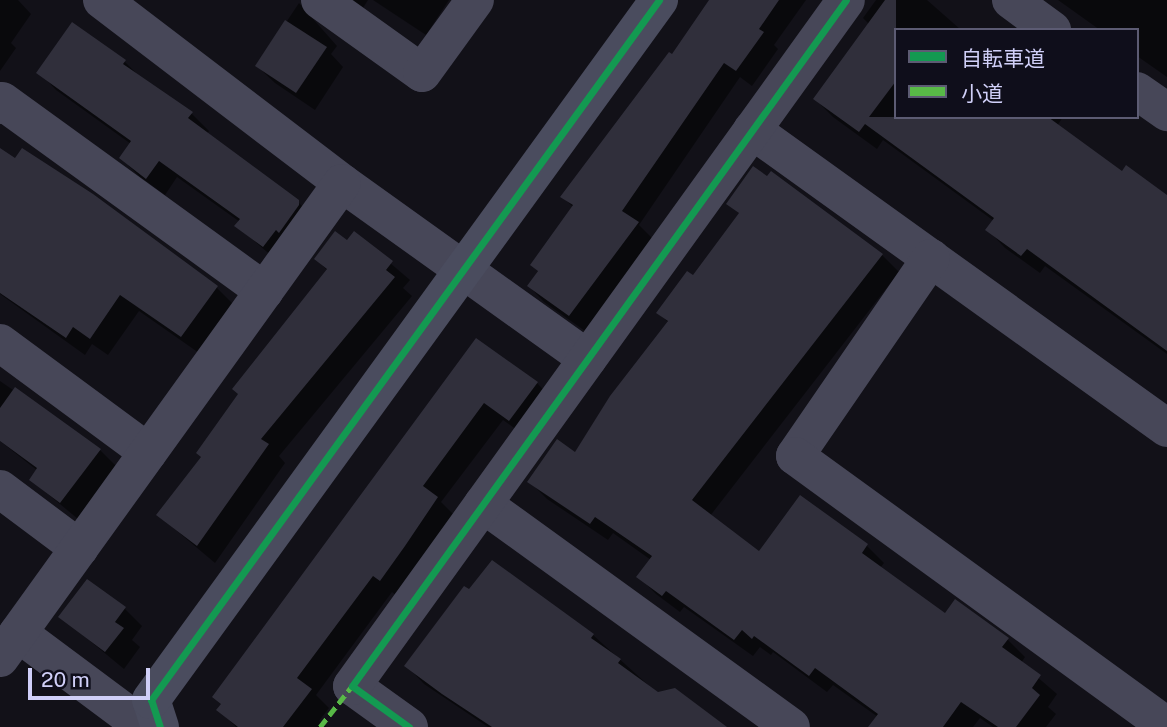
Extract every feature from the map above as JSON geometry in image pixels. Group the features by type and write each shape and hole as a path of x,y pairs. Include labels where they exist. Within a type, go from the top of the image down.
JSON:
{"street":[{"path":"102,0 342,183 588,359"},
{"path":"320,0 422,73 475,0"},
{"path":"160,727 151,700 659,0"},
{"path":"409,727 352,686 846,0"},
{"path":"1011,0 1049,28"},
{"path":"1139,92 1167,113"},
{"path":"0,104 2,101 264,291"},
{"path":"752,130 1167,428"},
{"path":"144,727 9,645 342,183"},
{"path":"931,258 794,456 1167,726"},
{"path":"0,343 148,452"},
{"path":"0,489 79,548"},
{"path":"483,504 791,727"}],"building":[{"path":"709,0 779,0 759,29 764,32 736,71 724,63 622,211 639,222 569,316 527,286 538,271 530,265 573,205 560,197 669,52 672,54"},
{"path":"885,0 896,0 894,84 869,117 1051,119 1122,171 1126,165 1167,195 1167,351 1027,249 1021,256 985,230 994,218 865,124 859,132 813,99"},
{"path":"285,20 327,47 296,93 255,66"},
{"path":"72,22 126,60 123,64 193,112 188,118 299,200 299,205 279,233 276,230 263,247 234,226 240,219 159,161 146,179 119,158 131,141 36,73"},
{"path":"0,148 15,158 22,148 93,194 218,286 181,337 120,295 90,339 73,327 66,338 0,293"},
{"path":"753,166 767,176 771,171 883,254 692,500 759,551 800,495 868,544 862,553 945,613 955,599 1009,638 1002,647 1041,675 1032,688 1040,695 1016,727 998,727 961,702 943,727 868,727 878,714 815,668 809,676 754,636 752,639 742,630 734,640 666,591 662,596 636,577 652,556 595,517 590,524 527,482 557,439 575,452 610,396 668,321 656,313 687,271 693,275 739,213 726,204"},
{"path":"335,231 347,240 354,231 393,261 386,270 395,277 261,439 269,444 197,546 156,515 201,457 196,453 238,394 232,389 327,269 314,259"},
{"path":"476,338 538,382 509,421 484,403 423,486 438,497 405,546 380,581 373,576 297,678 312,689 283,727 238,727 216,710 221,704 212,697"},
{"path":"15,387 101,449 60,503 29,480 37,468 0,441 0,408"},
{"path":"492,560 594,634 591,638 621,659 618,663 658,692 675,688 727,727 492,727 442,694 404,666 464,586 469,589"},
{"path":"87,579 126,607 115,622 124,628 105,652 58,617"}],"marked path":[{"path":"320,727 352,686"}],"cycle path":[{"path":"160,727 151,700 659,0"},
{"path":"409,727 352,686 846,0"}]}
